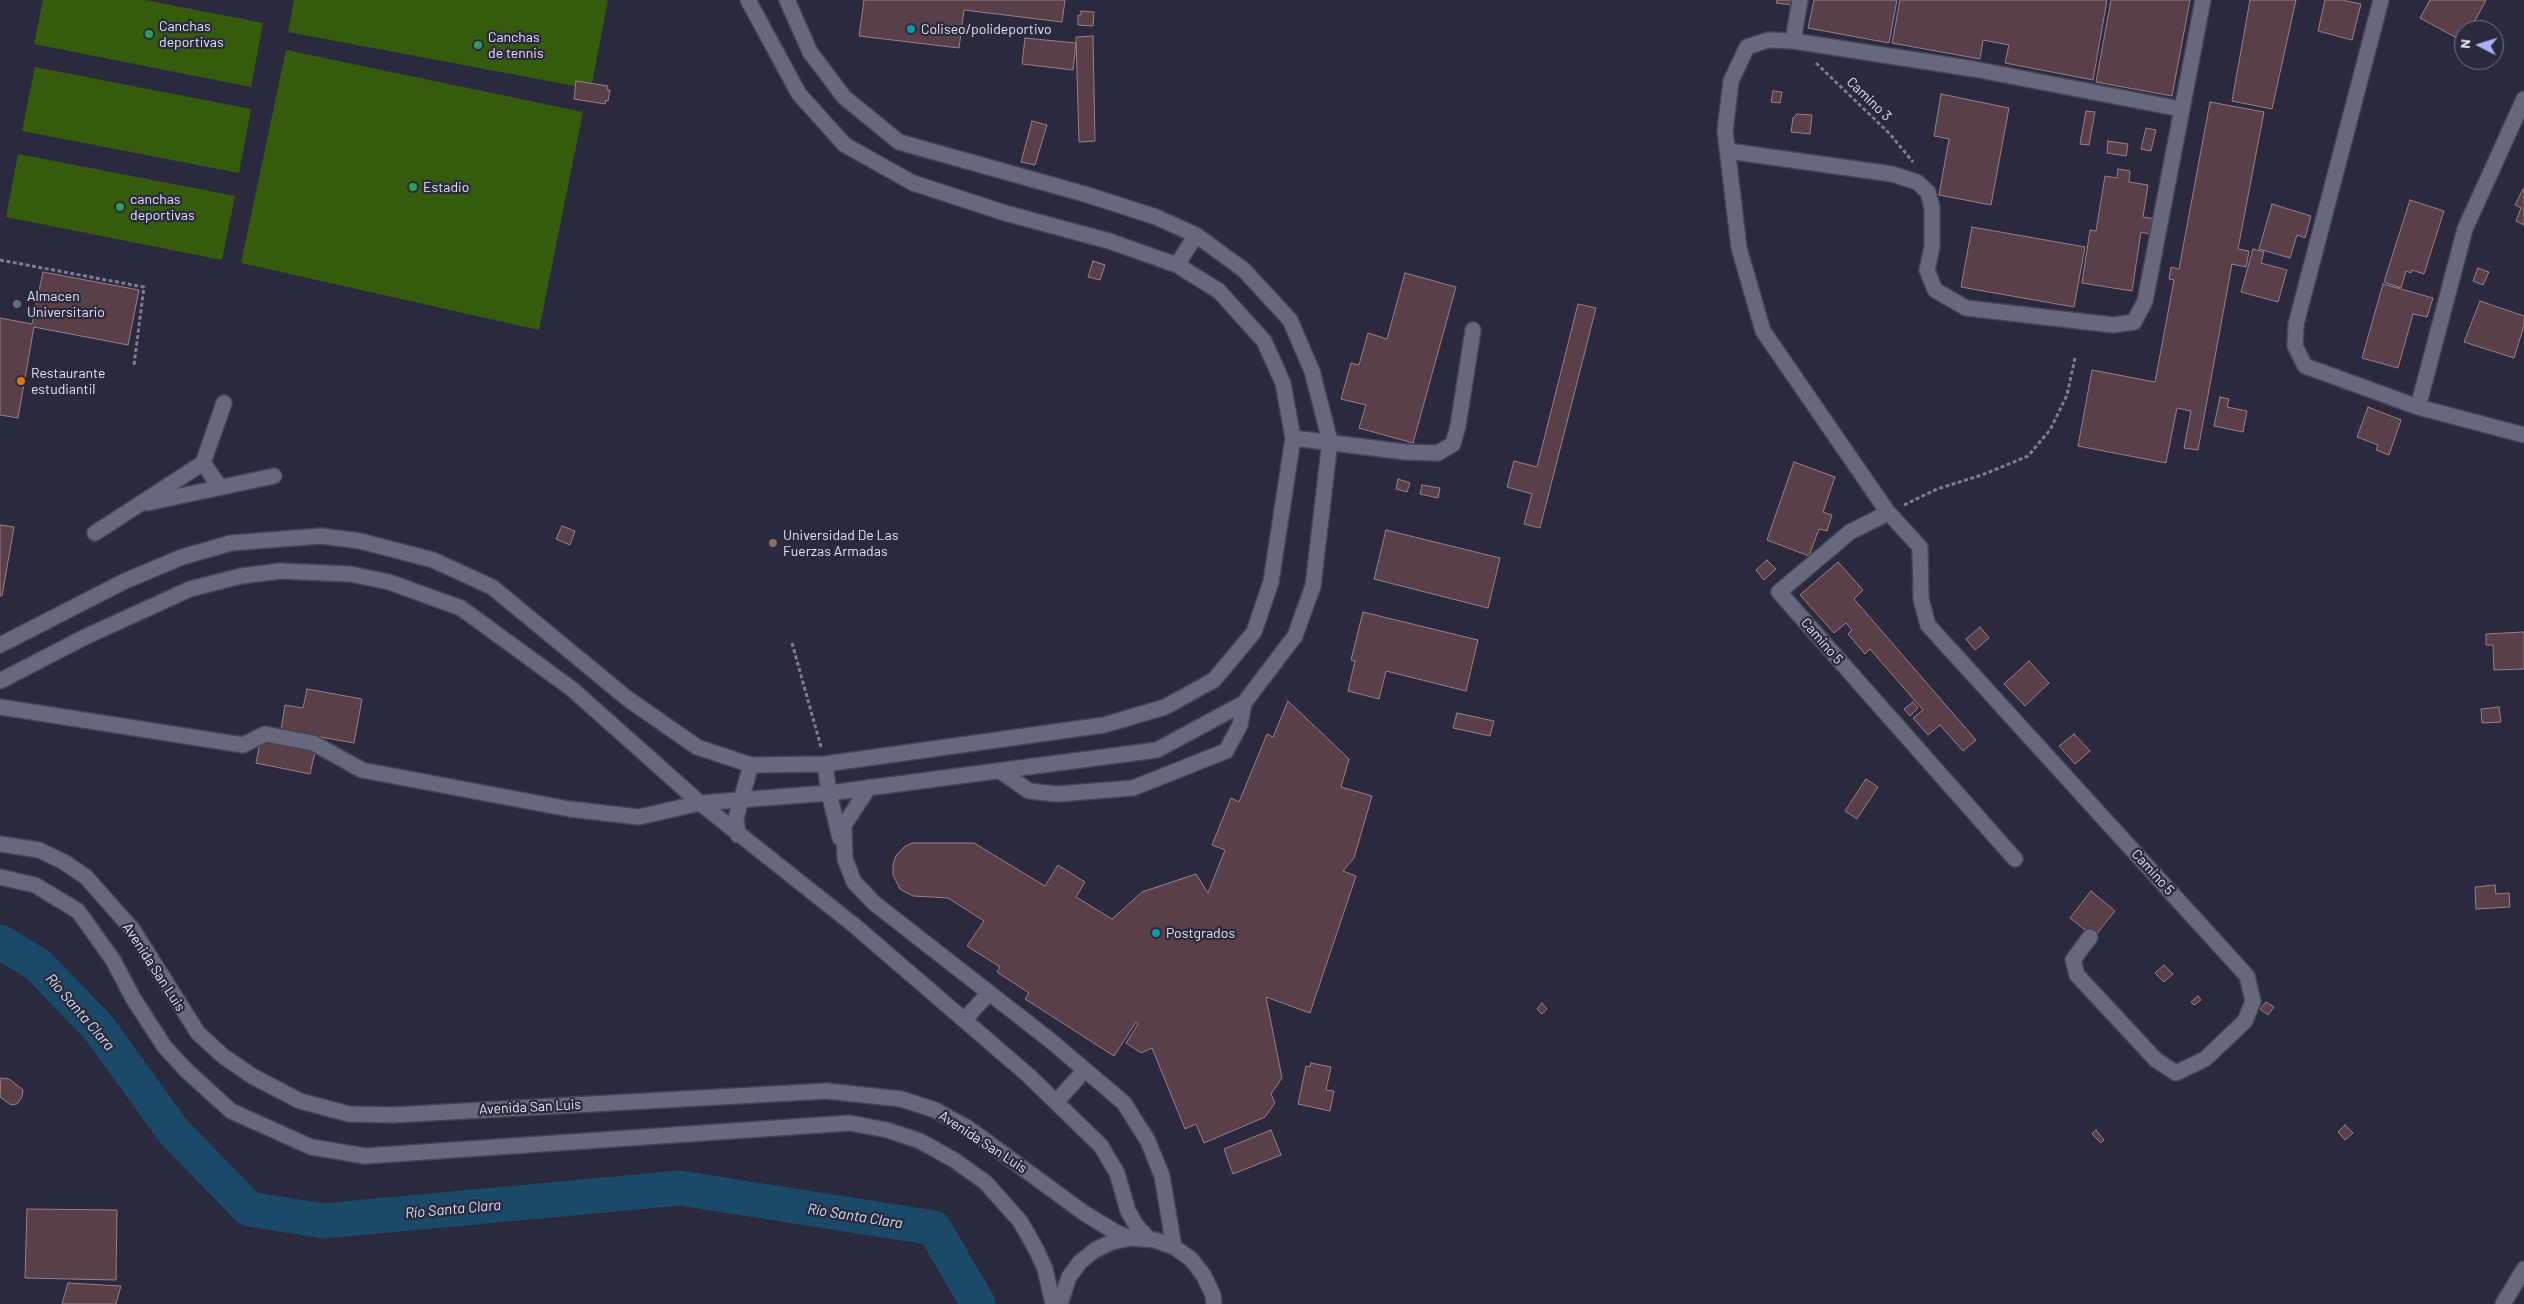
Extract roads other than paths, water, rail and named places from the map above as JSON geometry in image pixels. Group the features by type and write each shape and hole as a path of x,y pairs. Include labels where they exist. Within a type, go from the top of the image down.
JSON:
{"street":[{"path":"0,645 124,580 182,557 232,544 321,536 360,541 433,560 492,586 628,699 696,746 751,765 825,764 1104,725 1165,707 1214,680 1254,632 1271,582 1293,438 1283,383 1264,341 1219,291 1177,265 1109,242 1005,213 913,183 845,145 799,94 748,0"},
{"path":"0,707 244,745 266,734 313,742 362,770 569,809 639,817 700,803 829,793 1157,750 1244,703 1295,636 1313,586 1330,441 1312,371 1290,320 1244,270 1196,235 1156,217 1088,195 899,142 844,97 810,52 787,0"},
{"path":"1793,41 1800,0"},
{"path":"1728,151 1892,174 1917,182 1928,192 1932,208 1932,247 1928,270 1935,290 1966,308 2113,325 2134,322 2145,301 2180,109 2203,0"},
{"path":"2388,0 2380,7 2296,324 2295,346 2305,366 2418,407 2524,435"},
{"path":"1888,512 1763,331 1739,248 1725,131 1731,81 1746,47 1768,40 1793,41 1974,69 2180,109"},
{"path":"2418,407 2465,229 2524,99"},
{"path":"1177,265 1196,235"},
{"path":"1293,438 1330,441 1405,452 1438,452 1453,444 1458,426 1473,330"},
{"path":"95,532 203,463 224,403"},
{"path":"203,463 220,488"},
{"path":"136,506 274,476"},
{"name":"Camino 5","path":"2015,859 1779,592 1850,532 1888,512 1920,547 1921,598 1928,625 2247,976 2253,1001 2244,1021 2205,1059 2176,1073 2156,1060 2077,975 2073,960 2090,937"},
{"path":"0,681 85,637 190,589 241,576 280,571 350,574 389,582 462,608 572,689 700,803 855,926 1028,1075 1101,1146 1113,1163 1128,1211 1148,1238"},
{"path":"1000,771 1029,791 1057,794 1133,788 1226,752 1240,726 1244,703"},
{"path":"825,764 829,793 845,859 854,882 874,903 1124,1103 1148,1141 1162,1176 1174,1247"},
{"path":"738,835 736,818 751,765"},
{"path":"845,859 844,825 869,788"},
{"name":"Avenida San Luis","path":"0,844 39,850 64,862 86,877 133,930 198,1033 223,1056 252,1076 300,1100 349,1114 393,1115 827,1091 901,1100 935,1110 968,1128 1084,1213 1110,1229 1131,1238"},
{"path":"0,876 35,885 78,911 113,960 133,998 164,1046 186,1070 231,1111 302,1143 365,1156 850,1123 886,1130 920,1141 954,1160 985,1182 1020,1221 1028,1235 1045,1270 1054,1304"},
{"path":"964,1020 988,994"},
{"path":"1056,1102 1085,1070"},
{"path":"1060,1304 1069,1278 1080,1262 1095,1250 1112,1242 1131,1238 1148,1238 1174,1247 1196,1265 1217,1301"},
{"path":"2503,1304 2524,1269"}],"waterway":[{"name":"Río Santa Clara","path":"0,942 37,964 98,1027 174,1132 249,1209 323,1221 680,1188 934,1228 978,1304"}],"place":[{"name":"Coliseo/polideportivo","path":"911,29"},
{"name":"Canchas deportivas","path":"149,34"},
{"name":"Canchas de tennis","path":"478,45"},
{"name":"Estadio","path":"413,187"},
{"name":"canchas deportivas","path":"120,207"},
{"name":"Almacen Universitario","path":"17,304"},
{"name":"Restaurante estudiantil","path":"21,381"},
{"name":"Universidad De Las Fuerzas Armadas","path":"773,543"},
{"name":"Postgrados","path":"1156,933"}]}
